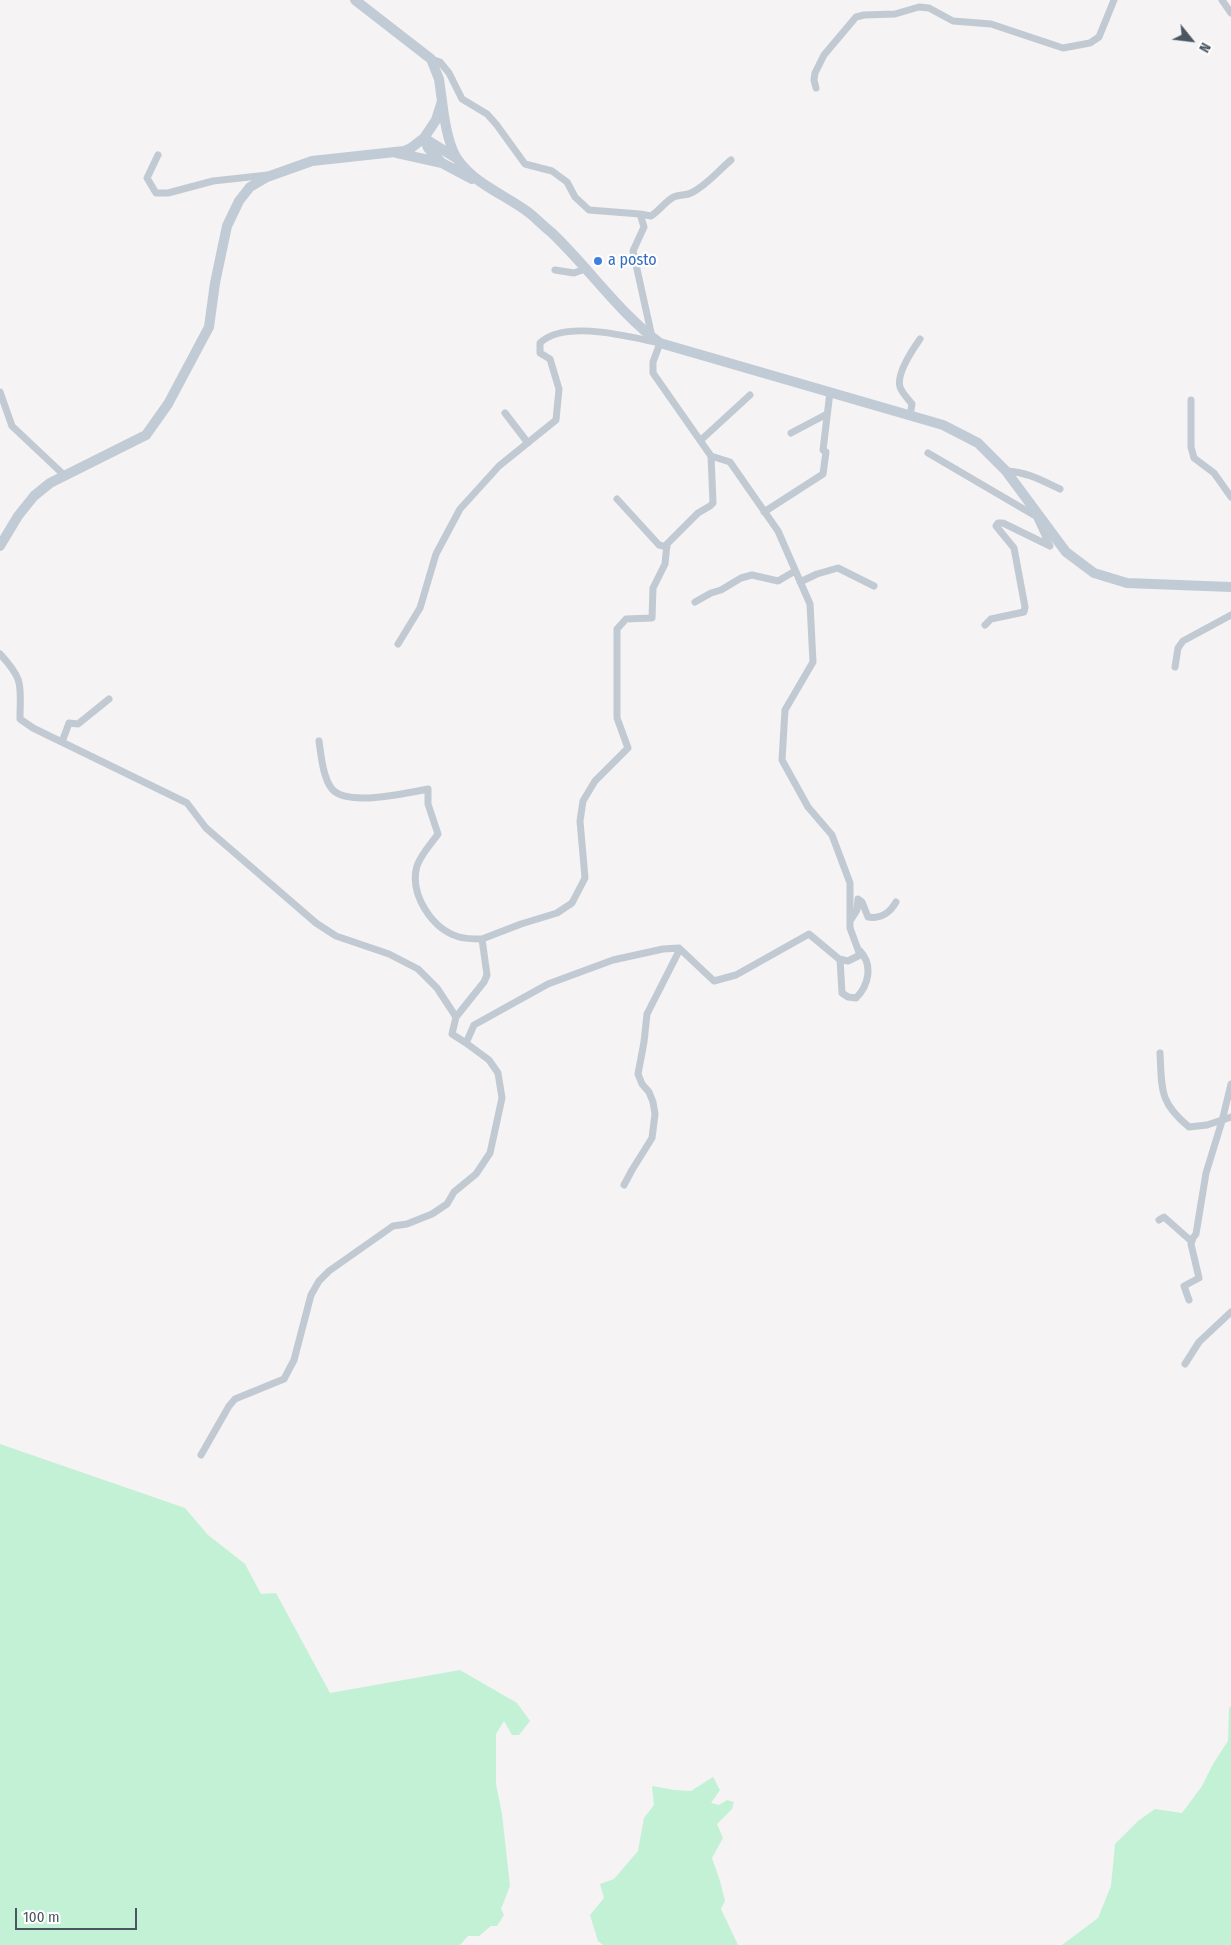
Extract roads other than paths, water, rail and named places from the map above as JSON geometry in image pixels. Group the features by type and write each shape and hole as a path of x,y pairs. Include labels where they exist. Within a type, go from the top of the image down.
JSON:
{"main road":[{"path":"355,0 431,59 441,88 444,120 456,158"},
{"path":"0,546 18,516 34,496 50,483 146,435 168,404 209,327 215,282 227,226 239,201 250,187 274,174 312,161 396,153 411,148 424,138 436,120 442,101"},
{"path":"424,138 456,158 476,180"},
{"path":"424,138 428,148 442,163 466,177 476,180 527,212 552,234 627,316 656,341 943,425 978,443 1006,471 1066,552 1094,573 1127,583 1231,586"},
{"path":"396,153 442,163"}],"street":[{"path":"816,88 815,73 824,54 856,17 864,15 880,16 919,8 929,8 953,20 991,24 1064,48 1090,43 1099,37 1114,0"},
{"path":"1222,0 1231,13"},
{"path":"431,59 440,62 449,73 462,100 486,114 496,124 525,164 552,171 566,182 575,197 589,210 651,216 660,210 670,199 691,193 707,182 731,160"},
{"path":"158,155 147,178 156,192 168,193 213,181 274,174"},
{"path":"319,741 323,768 332,789 339,794 361,798 390,796 428,789 428,804 438,834 422,856 414,881 427,912 448,933 460,938 482,939 520,924 557,913 572,904 584,882 586,873 580,822 583,801 595,782 628,748 617,718 618,629 626,619 652,618 653,588 665,564 667,544 698,513 712,505 711,456 655,376 653,362 656,341 633,251 644,227 640,214"},
{"path":"555,270 574,273 585,270"},
{"path":"398,644 420,608 436,554 460,510 499,466 556,420 559,389 550,359 540,353 540,343 546,336 575,330 656,341"},
{"path":"910,416 912,404 900,386 900,380 906,362 920,339"},
{"path":"0,392 12,426 65,476"},
{"path":"764,512 822,474 825,466 826,452 823,450 830,392"},
{"path":"700,440 750,395"},
{"path":"1191,400 1191,447 1194,458 1214,473 1231,497"},
{"path":"504,413 528,443"},
{"path":"791,433 827,414"},
{"path":"928,453 1040,519 1050,546 1003,523 998,523 996,526 1014,548 1016,567 1025,607 1024,612 991,619 985,625"},
{"path":"466,1043 474,1025 548,984 614,960 662,949 680,949 714,981 736,975 809,934 840,959 848,961 860,954 850,928 850,883 832,835 808,808 782,760 786,710 813,662 810,604 778,531 730,462 711,456"},
{"path":"1006,471 1034,476 1060,488"},
{"path":"616,499 659,545 667,547"},
{"path":"800,582 817,574 838,568 874,586"},
{"path":"696,602 741,578 752,575 778,581 795,571"},
{"path":"1175,667 1178,648 1182,641 1231,615"},
{"path":"0,654 19,678 21,690 20,719 33,728 187,803 206,828 316,923 336,936 389,954 418,969 437,988 456,1017"},
{"path":"62,742 69,723 78,724 109,699"},
{"path":"850,922 857,910 858,899 862,902 868,917 874,918 885,914 896,902"},
{"path":"201,1455 235,1399 284,1380 294,1360 311,1295 319,1281 329,1271 394,1226 407,1224 432,1214 448,1204 454,1192 476,1174 490,1153 502,1098 498,1073 488,1060 452,1034 456,1017 484,982 487,975 482,939"},
{"path":"624,1186 652,1138 655,1114 653,1102 638,1074 644,1042 646,1014 680,949"},
{"path":"840,959 842,993 848,997 856,998 866,985 868,965 865,957 858,949"},
{"path":"1160,1053 1164,1095 1170,1109 1189,1127 1222,1121 1231,1117"},
{"path":"1190,1300 1184,1286 1199,1278 1191,1244 1196,1234 1206,1173 1231,1084"},
{"path":"1158,1220 1164,1217 1186,1238 1190,1240 1193,1238"},
{"path":"1185,1364 1199,1342 1231,1312"}],"place":[{"name":"a posto","path":"598,261"}]}
